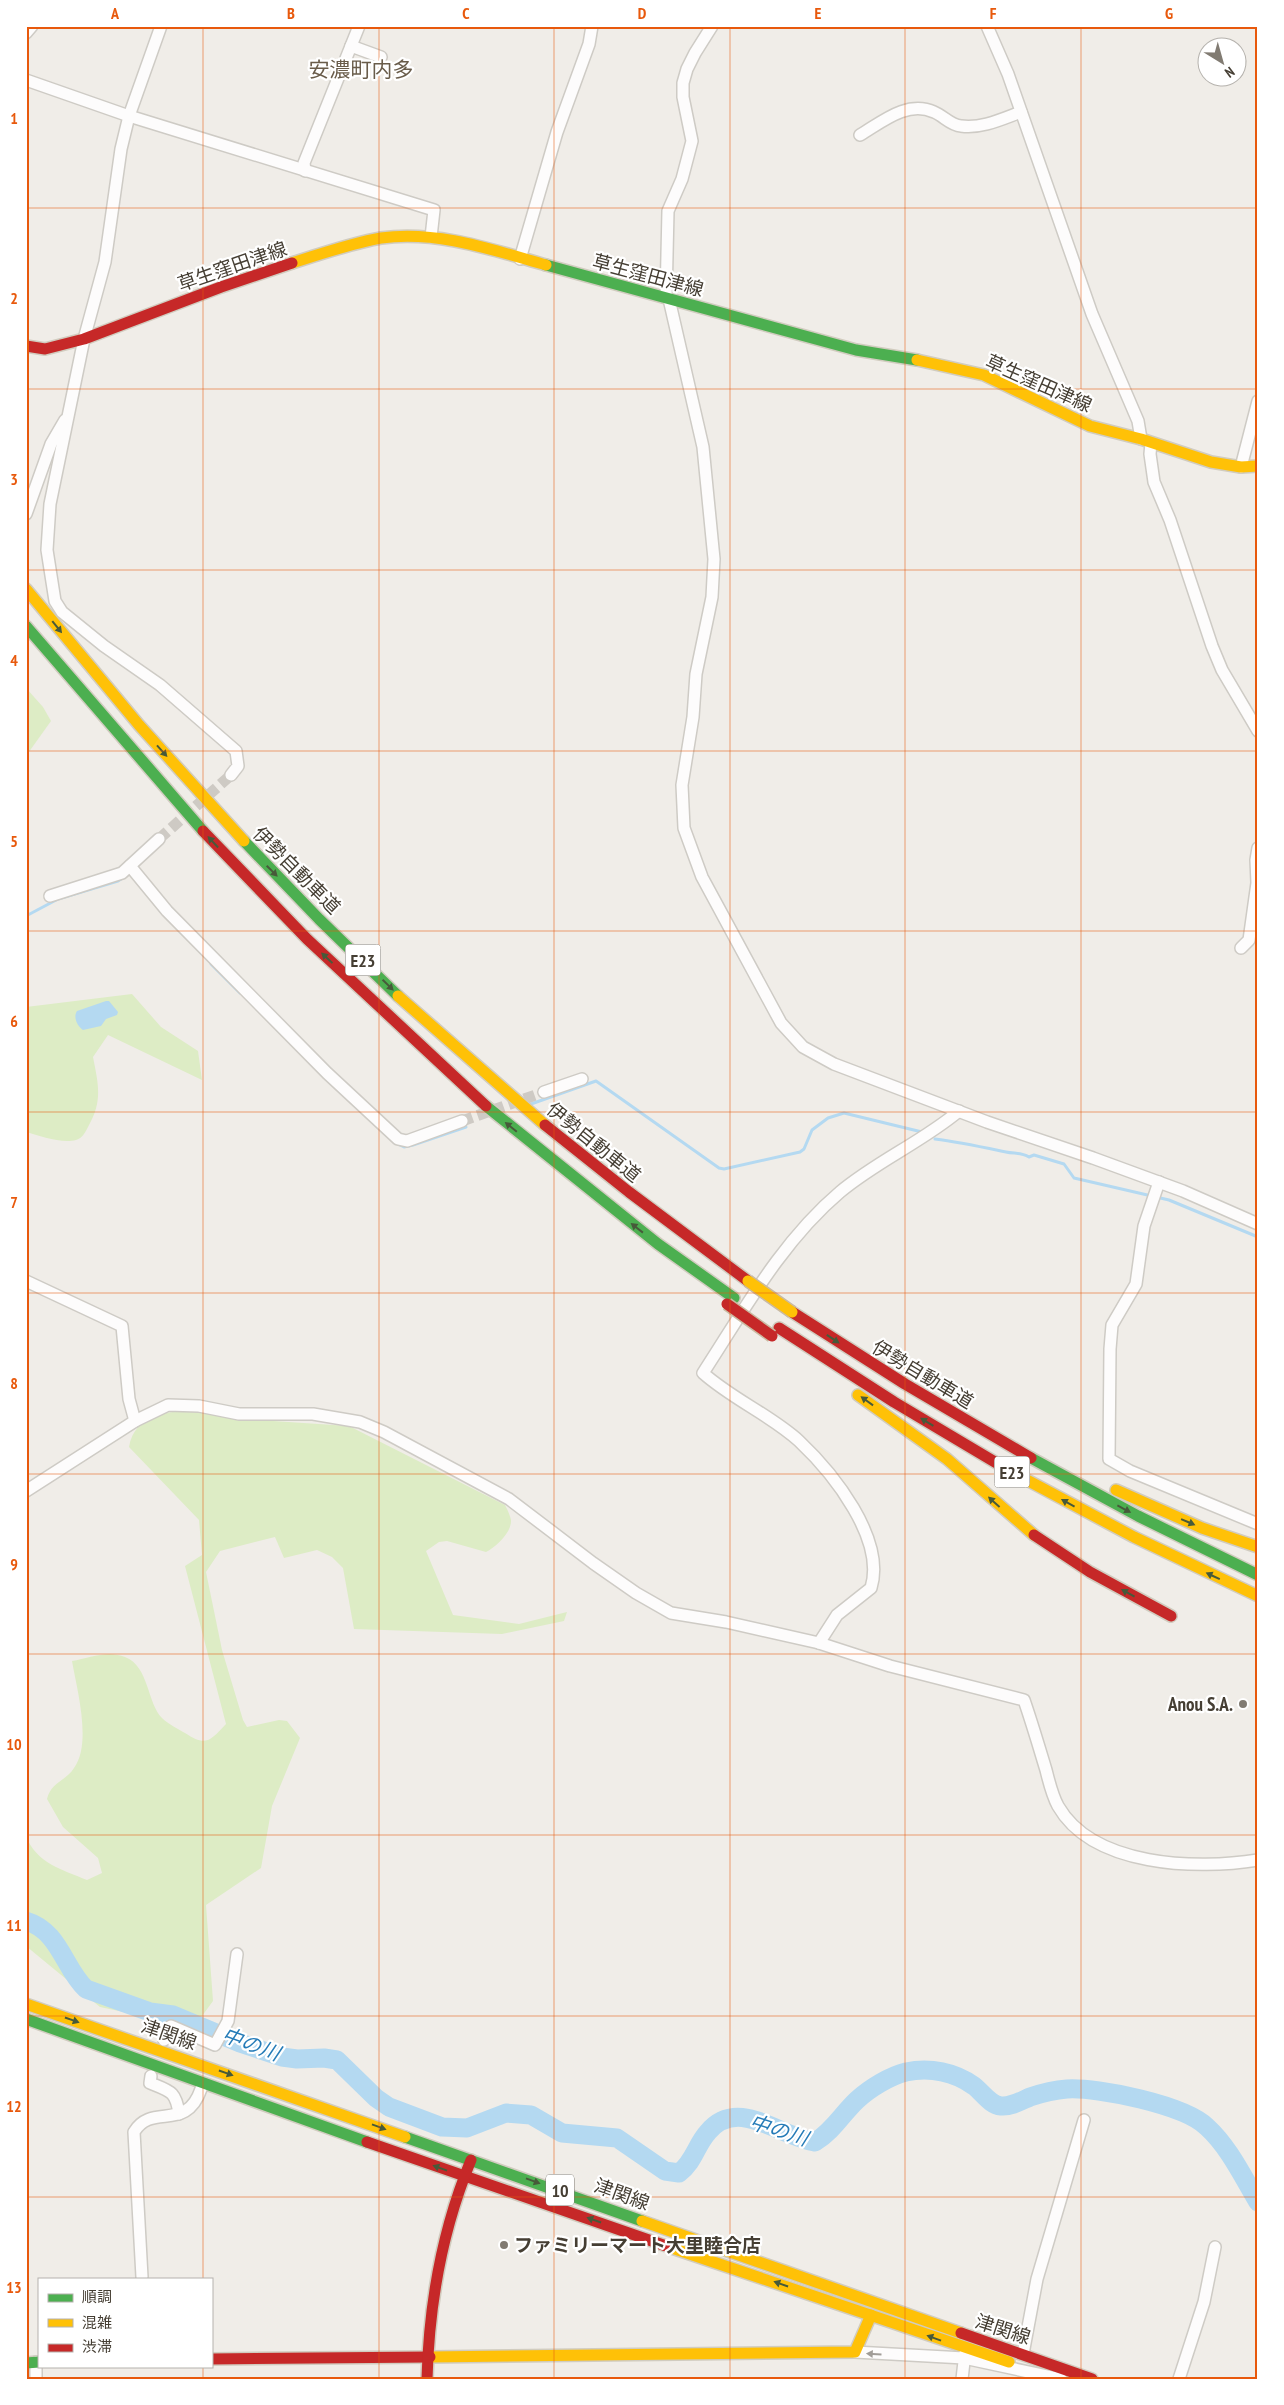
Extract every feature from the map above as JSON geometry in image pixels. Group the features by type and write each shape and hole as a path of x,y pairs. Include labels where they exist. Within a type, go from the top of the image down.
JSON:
{"main road":[{"name":"草生窪田津線","path":"26,346 44,348 84,339 221,287 299,261 381,238 431,237 470,244 856,350 924,361 984,375 1085,424 1198,458 1241,467 1258,466"},
{"name":"伊勢自動車道","path":"26,589 145,732 259,858 411,1008 513,1098 590,1162 748,1281 866,1361 968,1423 1109,1502 1176,1537 1258,1575"},
{"name":"伊勢自動車道","path":"26,626 184,811 307,939 489,1109 730,1301 775,1332 989,1459 1142,1541 1258,1596"},
{"path":"775,1332 835,1378"},
{"path":"851,1390 947,1459 1023,1527 1090,1572 1171,1616"},
{"path":"968,1423 986,1428 1135,1499 1202,1528 1258,1547"},
{"name":"津関線","path":"26,2004 1092,2379"},
{"name":"津関線","path":"26,2019 463,2177 871,2316 965,2354 1063,2379"},
{"path":"427,2379 427,2356 444,2249 463,2177 471,2160"},
{"path":"212,2359 856,2352 871,2316"}],"street":[{"path":"26,33 32,26"},
{"path":"305,170 304,163 325,114 336,78 359,26"},
{"path":"520,259 559,124 589,44 592,26"},
{"path":"712,26 687,68 683,83 683,97 692,141 682,179 668,211 668,298 703,447 714,559 712,597 696,674 693,717 682,785 682,811 686,838 702,877 775,1014 797,1042 813,1053 834,1064 1157,1187 1209,1201 1258,1224"},
{"path":"987,26 1008,74 1092,314 1146,441 1154,482 1199,603 1212,646 1222,670 1258,732"},
{"path":"159,27 129,116 121,149 105,262 84,339 66,419 47,527 47,550 55,601 70,618 124,661 160,685 236,750 238,766 231,775"},
{"path":"351,46 380,57"},
{"path":"26,80 129,116 434,210 431,237"},
{"path":"860,135 893,115 920,108 934,112 954,125 963,127 982,125 1021,112"},
{"path":"1241,467 1258,401"},
{"path":"26,514 51,444 66,419"},
{"path":"50,896 115,876 130,866 159,839"},
{"path":"1241,948 1249,940 1257,882 1258,848"},
{"path":"130,866 167,911 327,1072 398,1139 407,1141 462,1121"},
{"path":"544,1092 582,1078"},
{"path":"819,1643 837,1615 871,1588 875,1564 868,1539 842,1490 799,1441 716,1385 703,1373 787,1247 814,1217 850,1184 897,1152 924,1138 959,1112"},
{"path":"1157,1187 1144,1226 1136,1284 1112,1325 1110,1349 1110,1459 1147,1478 1258,1524"},
{"path":"26,1281 122,1326 129,1399 135,1422"},
{"path":"26,1491 158,1408 174,1404 199,1406 239,1414 313,1414 360,1422 384,1432 509,1499 593,1563 636,1593 670,1613 726,1622 819,1643 890,1666 1024,1700 1055,1800 1068,1821 1089,1838 1120,1852 1144,1859 1211,1865 1258,1860"},
{"path":"164,2040 171,2026 214,2045 225,2028 230,2011 237,1954"},
{"path":"151,2076 150,2083 172,2092 175,2096 178,2114"},
{"path":"142,2277 134,2132 141,2124 150,2119 178,2114 192,2108 201,2089"},
{"path":"1023,2354 1037,2279 1084,2120"},
{"path":"1179,2379 1204,2302 1215,2247"},
{"path":"962,2379 968,2336"},
{"path":"856,2352 965,2354"},
{"path":"34,2362 36,2379"}],"green space":[{"path":"26,688 43,707 51,721 26,756"},
{"path":"132,994 161,1027 198,1051 202,1080 108,1035 93,1057 98,1083 98,1099 87,1130 82,1136 76,1140 64,1141 26,1132 26,1007"},
{"path":"195,1410 242,1419 349,1426 505,1505 511,1518 511,1525 503,1539 490,1550 486,1552 447,1541 439,1542 426,1551 453,1615 519,1624 567,1612 564,1621 502,1634 354,1629 343,1568 332,1557 317,1550 284,1558 275,1537 220,1551 206,1572 222,1650 243,1720 247,1727 279,1720 287,1721 300,1738 272,1806 261,1868 206,1905 213,2001 194,2027 100,2007 26,1946 26,1836 36,1853 60,1869 87,1880 102,1873 98,1858 63,1827 47,1799 55,1785 74,1768 82,1745 82,1716 72,1661 112,1654 125,1657 133,1662 139,1668 153,1703 162,1718 198,1740 203,1741 212,1738 226,1724 185,1566 202,1555 199,1520 129,1447 132,1436 145,1421 154,1416"}],"water":[{"path":"109,1001 118,1012 117,1015 106,1019 101,1026 83,1030 77,1024 77,1011"}],"waterway":[{"path":"26,916 58,899 118,881 124,877"},
{"path":"211,964 240,993"},
{"path":"531,1104 596,1081 719,1168 724,1169 800,1152 804,1149 812,1130 828,1118 844,1113 922,1132"},
{"path":"396,1143 404,1147 413,1145 466,1127"},
{"path":"935,1139 1029,1157 1034,1155 1064,1164 1074,1178 1169,1200 1258,1237"},
{"name":"中の川","path":"26,1921 47,1933 61,1951 78,1981 86,1989 150,2012 173,2015 240,2043 282,2057 337,2060 376,2098 389,2107 442,2127 467,2128 506,2113 531,2115 562,2133 617,2138 665,2171 679,2173 688,2164 708,2132 720,2122 732,2118 746,2118 815,2142 832,2128 857,2100 880,2083 906,2072 924,2070 942,2072 959,2077 974,2086 990,2101 1001,2106 1012,2105 1048,2092 1081,2089 1119,2094 1180,2112 1196,2119 1215,2135 1235,2163 1258,2202"}],"tunnel":[{"path":"159,839 231,775"},
{"path":"462,1121 544,1092"}],"traffic: fast":[{"path":"546,265 856,350 917,360"},
{"path":"26,626 203,831"},
{"path":"244,841 319,919 398,996"},
{"path":"486,1106 658,1244 734,1298"},
{"path":"1031,1458 1138,1516 1258,1575"},
{"path":"26,2019 367,2142"},
{"path":"405,2137 642,2221"},
{"path":"26,2363 38,2362"}],"traffic: slow":[{"path":"292,263 360,242 402,236 444,239 465,243 546,265"},
{"path":"917,360 984,375 1090,426 1141,439 1211,462 1241,467 1258,466"},
{"path":"26,589 139,725 244,841"},
{"path":"398,996 545,1125"},
{"path":"748,1281 792,1312"},
{"path":"858,1395 947,1459 1034,1535"},
{"path":"1010,1471 1134,1537 1258,1596"},
{"path":"1116,1490 1202,1528 1258,1547"},
{"path":"26,2004 405,2137"},
{"path":"642,2221 961,2333"},
{"path":"669,2247 1009,2362"},
{"path":"430,2357 855,2352 871,2315"}],"traffic: jam":[{"path":"26,346 45,349 84,339 221,287 292,263"},
{"path":"203,831 307,939 486,1106"},
{"path":"545,1125 629,1192 748,1281"},
{"path":"727,1304 772,1336"},
{"path":"792,1312 905,1384 1031,1458"},
{"path":"779,1328 894,1402 1010,1471"},
{"path":"1034,1535 1090,1572 1171,1616"},
{"path":"367,2142 669,2247"},
{"path":"427,2379 434,2295 439,2268 452,2213 471,2160"},
{"path":"961,2333 1092,2379"},
{"path":"212,2359 430,2357"}],"place":[{"name":"Anou S.A.","path":"1243,1704"},
{"name":"ファミリーマート大里睦合店","path":"504,2245"}],"district":[{"name":"安濃町内多","path":"361,69"}]}
